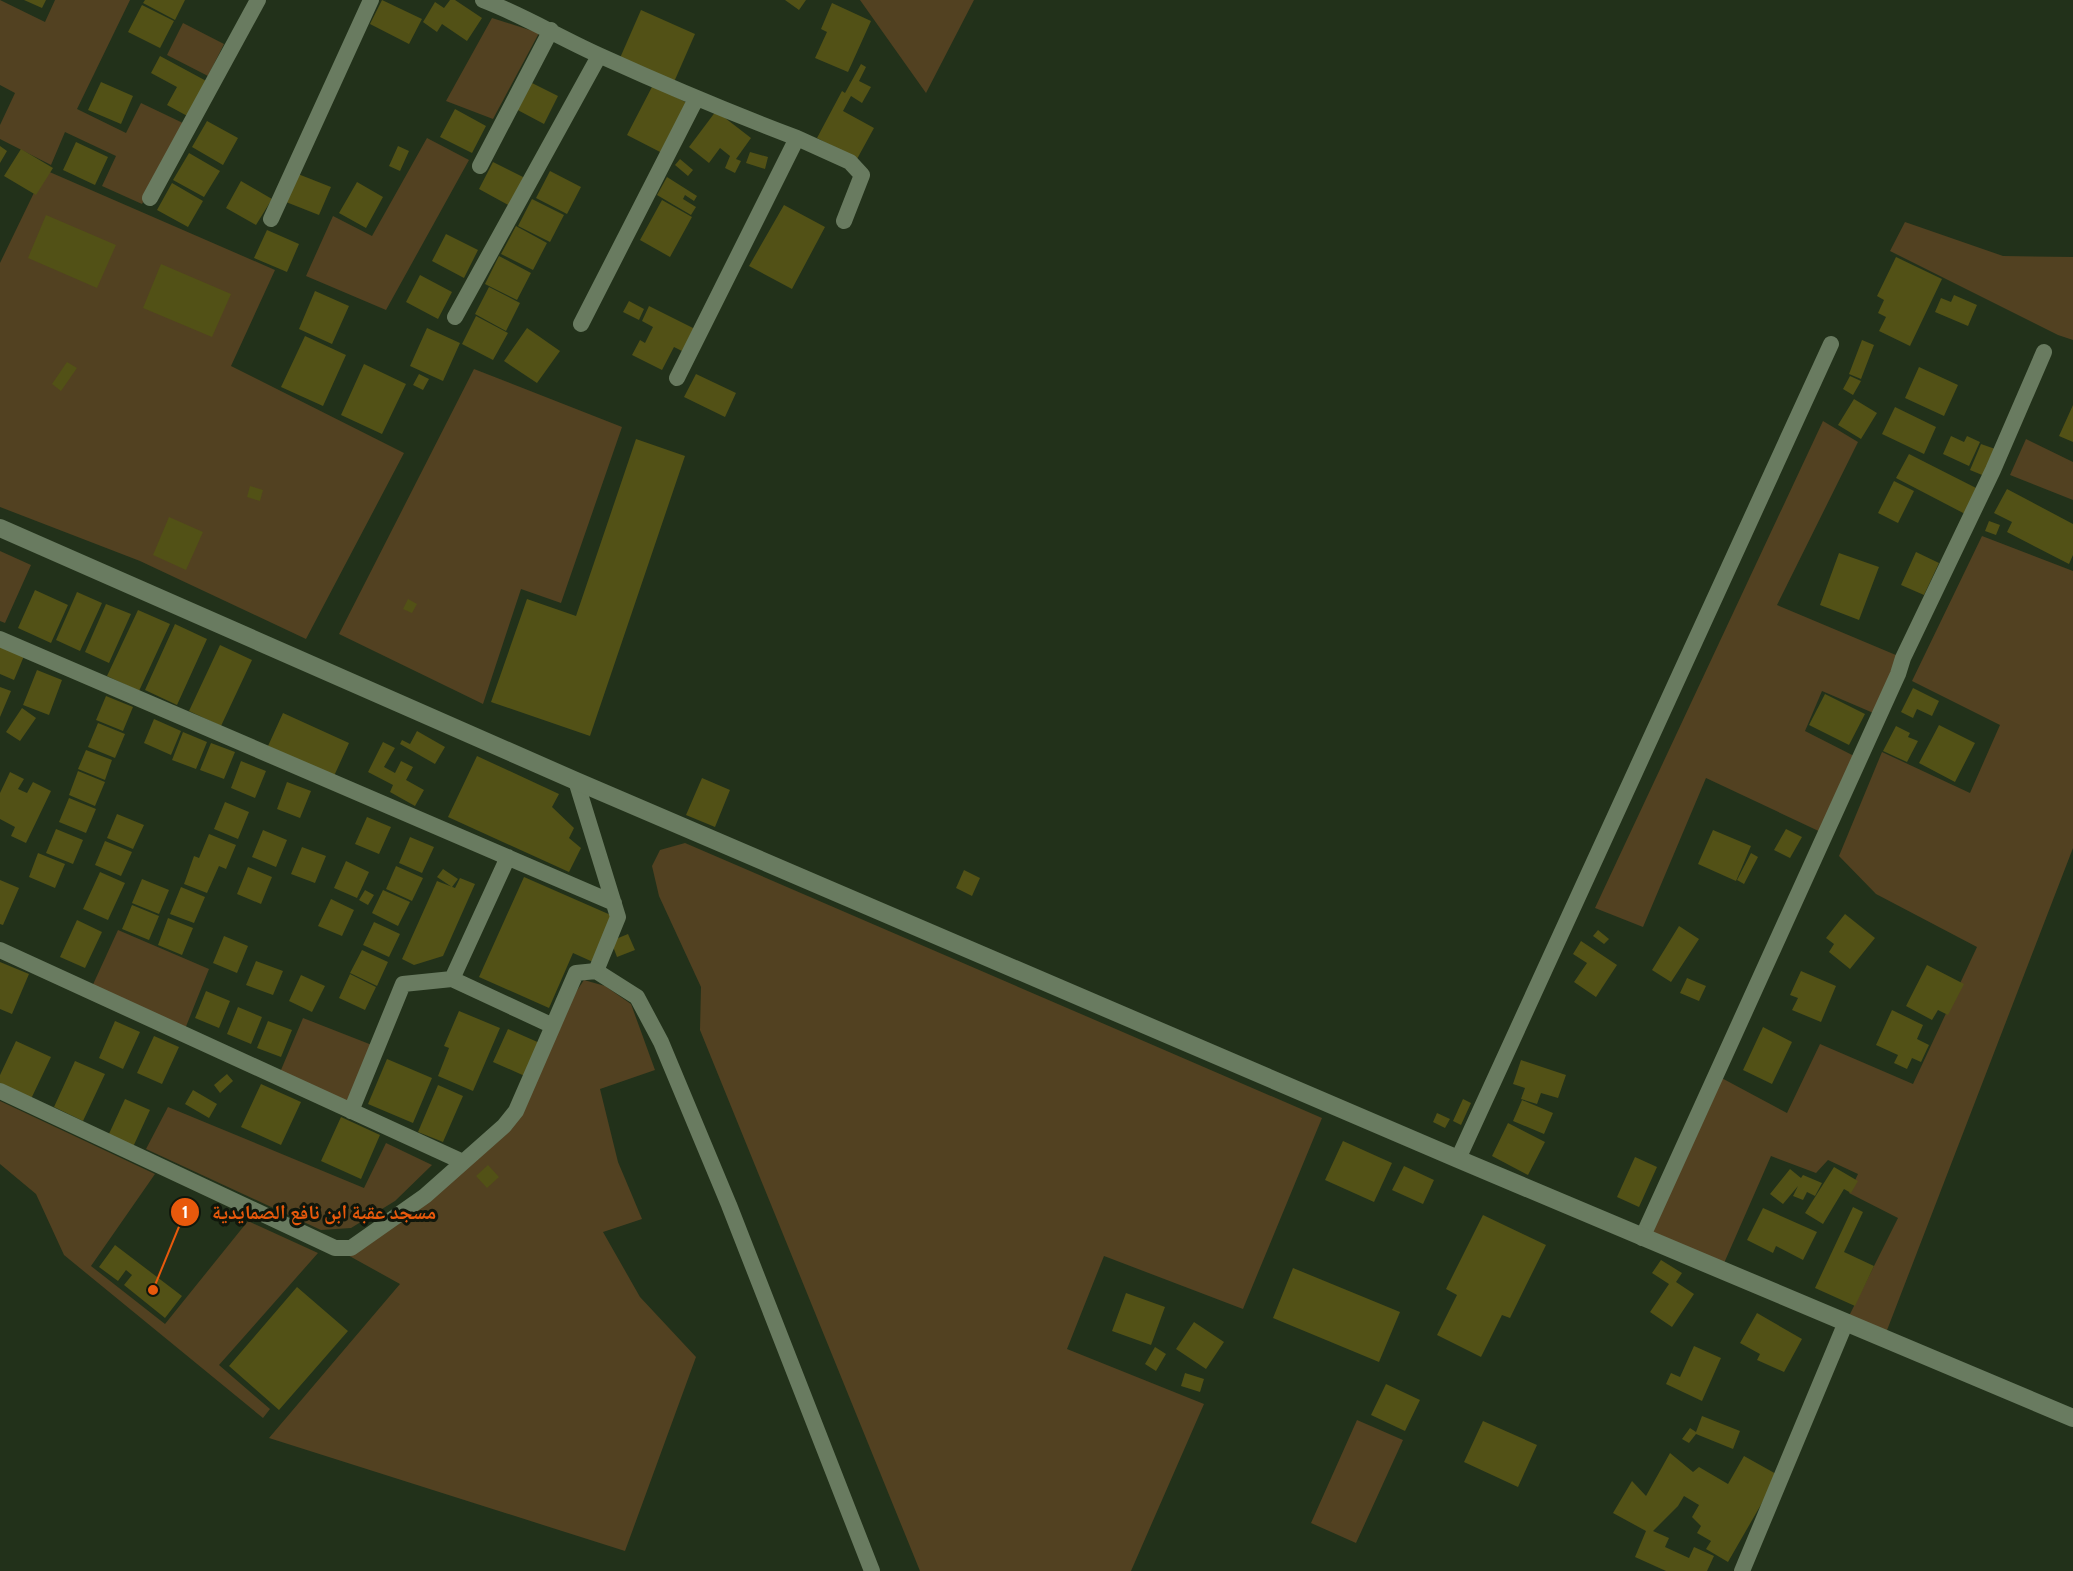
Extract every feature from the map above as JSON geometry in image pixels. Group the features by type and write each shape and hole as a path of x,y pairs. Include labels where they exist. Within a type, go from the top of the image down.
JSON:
{"street":[{"path":"150,198 258,0"},
{"path":"271,219 371,0"},
{"path":"483,0 551,30 599,56 696,99 797,138 850,162 862,175 844,221"},
{"path":"480,166 551,30"},
{"path":"455,317 599,56"},
{"path":"580,324 696,99"},
{"path":"677,378 797,138"},
{"path":"1458,1159 1831,344"},
{"path":"1642,1238 1903,658 2002,450 2044,352"},
{"path":"0,528 576,781 1642,1238 2073,1418"},
{"path":"0,639 614,903"},
{"path":"576,781 618,917 596,971"},
{"path":"452,979 508,857"},
{"path":"0,950 463,1162"},
{"path":"0,1091 335,1248 351,1248 425,1196 504,1126 516,1112 576,973 596,971 636,997 661,1042 729,1205 872,1571"},
{"path":"351,1111 402,984 452,979 553,1026"},
{"path":"1742,1571 1846,1322"}],"shaded area":[{"path":"0,0 45,22 55,0 130,0 77,109 126,133 141,103 185,124 142,204 102,186 116,156 65,132 51,165 0,139 0,125 15,93 0,85"},
{"path":"860,0 974,0 926,93"},
{"path":"492,18 539,33 493,119 446,101"},
{"path":"183,23 224,44 208,76 167,55"},
{"path":"427,138 469,160 386,310 306,276 333,216 372,236"},
{"path":"45,170 275,270 231,366 404,453 306,639 140,561 0,507 0,263"},
{"path":"1905,222 2003,256 2073,257 2073,340 2058,335 1890,251"},
{"path":"474,369 622,427 561,603 521,589 483,704 339,634"},
{"path":"1823,421 1858,442 1777,605 1903,658 1878,715 1822,691 1805,731 1858,758 1825,834 1706,778 1643,927 1595,908"},
{"path":"2026,439 2073,462 2073,500 2010,475"},
{"path":"1982,536 2073,571 2073,848 1884,1338 1846,1322 1898,1218 1849,1193 1858,1174 1828,1160 1816,1173 1771,1156 1721,1270 1642,1238 1716,1075 1787,1113 1820,1044 1913,1084 1977,947 1876,894 1839,856 1882,752 1970,793 2000,725 1912,681"},
{"path":"0,551 31,565 5,623 0,621"},
{"path":"685,843 1322,1118 1243,1309 1104,1256 1067,1349 1204,1404 1131,1571 920,1571 700,1030 701,987 659,896 652,866 660,850"},
{"path":"118,930 209,969 183,1034 90,991"},
{"path":"584,980 605,986 631,1004 655,1070 600,1089 618,1162 642,1219 603,1232 640,1297 696,1357 625,1551 269,1438 400,1284 335,1248 351,1248 504,1126 553,1026"},
{"path":"303,1018 377,1047 351,1111 278,1077"},
{"path":"0,1101 155,1174 91,1266 165,1324 248,1221 318,1253 219,1365 270,1409 263,1418 64,1255 36,1194 0,1164"},
{"path":"168,1107 364,1188 386,1143 432,1165 395,1201 351,1228 321,1230 146,1149"},
{"path":"1357,1420 1403,1440 1356,1543 1311,1523"}],"building":[{"path":"24,0 46,0 42,8"},
{"path":"145,0 185,0 175,20 143,3"},
{"path":"382,0 422,19 409,44 370,24"},
{"path":"450,0 455,0 482,18 467,41 442,24 437,32 423,22 435,2 444,8"},
{"path":"785,0 806,0 799,10"},
{"path":"832,3 871,21 848,72 815,58 827,32 821,29"},
{"path":"142,5 174,21 160,48 128,32"},
{"path":"641,10 695,34 674,82 620,58"},
{"path":"160,56 210,83 191,118 167,105 177,87 151,73"},
{"path":"861,64 866,67 859,81 871,87 862,103 851,96 843,111 874,128 857,159 817,138 842,91 845,93"},
{"path":"526,80 558,96 544,124 512,107"},
{"path":"101,82 133,96 121,124 88,110"},
{"path":"653,85 689,104 664,154 627,135"},
{"path":"455,109 486,126 472,153 440,137"},
{"path":"716,111 751,138 736,159 741,161 735,173 725,168 730,156 720,148 709,163 689,147"},
{"path":"207,121 238,138 223,165 192,147"},
{"path":"76,142 108,157 95,185 63,170"},
{"path":"0,146 7,151 0,163"},
{"path":"398,146 409,151 400,171 389,166"},
{"path":"21,149 53,168 36,195 4,176"},
{"path":"750,152 768,157 765,169 746,163"},
{"path":"189,153 220,171 204,197 173,180"},
{"path":"680,159 693,170 688,176 675,165"},
{"path":"493,162 525,178 510,206 479,189"},
{"path":"550,171 581,187 567,214 536,198"},
{"path":"298,174 331,187 319,215 286,202"},
{"path":"667,177 697,196 694,201 685,195 683,199 696,207 691,215 657,195"},
{"path":"241,181 272,199 256,225 226,208"},
{"path":"357,182 383,197 366,228 339,213"},
{"path":"172,183 203,201 188,227 157,210"},
{"path":"532,199 564,215 550,242 518,226"},
{"path":"662,200 692,217 670,257 640,240"},
{"path":"784,205 825,227 792,289 749,266"},
{"path":"46,215 116,245 97,288 28,258"},
{"path":"516,226 547,243 533,270 501,254"},
{"path":"267,230 299,244 287,272 254,258"},
{"path":"446,234 478,250 464,278 432,261"},
{"path":"499,256 531,273 517,300 485,284"},
{"path":"1896,257 1942,279 1910,346 1879,331 1886,317 1878,313 1884,300 1877,296"},
{"path":"161,264 231,294 212,337 143,308"},
{"path":"420,275 452,292 438,319 406,302"},
{"path":"489,287 520,303 506,331 475,314"},
{"path":"315,291 349,306 332,344 299,329"},
{"path":"1954,295 1977,305 1968,326 1935,312 1941,298 1951,302"},
{"path":"629,301 644,309 639,320 623,312"},
{"path":"649,306 697,330 686,353 674,347 662,370 632,355 640,340 645,343 653,327 642,321"},
{"path":"476,316 508,333 493,360 462,344"},
{"path":"427,328 460,343 443,381 410,366"},
{"path":"527,328 560,351 537,383 504,361"},
{"path":"305,336 346,355 323,406 281,387"},
{"path":"1862,340 1874,345 1861,379 1849,374"},
{"path":"67,362 77,368 61,391 52,384"},
{"path":"364,364 406,384 382,434 341,415"},
{"path":"1919,367 1958,385 1944,416 1905,398"},
{"path":"419,374 429,379 423,390 413,385"},
{"path":"696,374 736,393 725,417 684,397"},
{"path":"1850,376 1861,381 1853,395 1843,389"},
{"path":"1854,399 1877,413 1861,439 1838,425"},
{"path":"2073,405 2073,442 2059,436"},
{"path":"1895,407 1936,427 1924,454 1882,434"},
{"path":"1951,436 1964,442 1967,436 1980,442 1969,466 1943,454"},
{"path":"636,439 685,456 590,736 491,702 527,599 576,616"},
{"path":"1981,444 1998,450 1987,477 1970,470"},
{"path":"1909,454 1980,490 1967,515 1896,478"},
{"path":"1894,481 1914,491 1898,523 1878,513"},
{"path":"250,486 263,490 260,501 247,497"},
{"path":"2007,489 2073,524 2073,555 2069,564 2007,532 2012,522 1994,513"},
{"path":"169,517 203,532 186,570 153,555"},
{"path":"1989,521 2000,525 1996,535 1985,531"},
{"path":"1916,552 1939,563 1924,595 1901,585"},
{"path":"1839,553 1879,567 1859,620 1820,605"},
{"path":"35,590 68,605 51,643 18,628"},
{"path":"77,592 102,603 80,651 56,640"},
{"path":"408,599 417,604 412,613 403,609"},
{"path":"106,604 131,614 109,663 85,652"},
{"path":"138,610 170,624 139,691 107,676"},
{"path":"175,624 207,639 177,705 145,690"},
{"path":"220,645 252,660 221,726 189,711"},
{"path":"0,646 24,656 14,680 0,674"},
{"path":"37,670 62,680 49,715 23,705"},
{"path":"0,687 11,691 0,717"},
{"path":"1913,688 1939,701 1932,716 1917,709 1913,718 1901,712"},
{"path":"1825,694 1865,714 1849,745 1809,725"},
{"path":"106,696 133,707 123,731 96,720"},
{"path":"22,708 36,718 20,741 6,732"},
{"path":"283,713 349,743 334,776 268,746"},
{"path":"154,719 181,731 171,755 144,743"},
{"path":"98,723 125,734 115,758 88,747"},
{"path":"1939,725 1975,743 1955,782 1919,763"},
{"path":"1896,726 1910,733 1908,737 1918,741 1907,762 1883,751"},
{"path":"417,731 445,747 435,764 400,744 402,740 410,744"},
{"path":"183,732 207,742 196,769 172,760"},
{"path":"383,742 395,748 384,767 395,773 401,761 413,767 406,780 424,790 415,806 390,792 393,785 368,772"},
{"path":"211,743 235,752 224,779 200,770"},
{"path":"86,750 112,760 105,780 78,769"},
{"path":"477,756 559,794 552,807 574,828 569,838 581,848 569,872 448,817"},
{"path":"241,761 266,771 255,798 231,788"},
{"path":"78,771 105,782 95,806 69,795"},
{"path":"10,772 24,779 18,789 27,793 33,782 51,791 26,843 11,836 15,827 0,819 0,793"},
{"path":"702,778 730,790 715,827 686,815"},
{"path":"287,782 311,791 300,818 277,809"},
{"path":"69,798 96,809 86,833 59,822"},
{"path":"225,802 249,812 238,839 214,829"},
{"path":"117,814 144,825 133,849 107,838"},
{"path":"367,817 391,827 379,854 355,844"},
{"path":"56,829 83,840 73,864 46,853"},
{"path":"1786,829 1802,837 1790,858 1774,850"},
{"path":"263,830 287,840 276,867 252,857"},
{"path":"1713,830 1751,846 1736,881 1698,864"},
{"path":"209,834 236,845 226,869 219,866 207,893 184,884 194,856 199,858"},
{"path":"410,837 434,847 422,873 399,863"},
{"path":"105,841 132,852 121,876 95,865"},
{"path":"302,847 326,856 315,883 291,874"},
{"path":"38,853 65,864 55,888 29,877"},
{"path":"1751,853 1758,857 1744,884 1737,880"},
{"path":"346,861 369,872 357,898 334,888"},
{"path":"396,866 423,878 412,901 386,889"},
{"path":"248,867 272,877 261,904 237,894"},
{"path":"443,869 458,879 452,887 437,877"},
{"path":"964,870 980,878 972,896 956,888"},
{"path":"100,872 125,883 108,920 83,909"},
{"path":"524,877 613,916 593,962 573,953 549,1008 479,977"},
{"path":"460,878 475,884 443,956 414,965 402,959 437,881 455,888"},
{"path":"142,879 169,890 159,914 132,903"},
{"path":"0,880 19,888 3,925 0,924"},
{"path":"181,887 205,897 194,923 170,914"},
{"path":"365,890 374,895 368,905 359,900"},
{"path":"383,890 410,902 398,926 372,913"},
{"path":"331,899 354,910 342,936 318,926"},
{"path":"132,905 159,916 149,940 122,929"},
{"path":"1845,914 1875,938 1850,969 1829,952 1834,944 1826,938"},
{"path":"168,918 193,928 182,955 158,945"},
{"path":"77,920 102,932 85,968 60,957"},
{"path":"374,922 400,934 389,957 363,945"},
{"path":"1679,926 1699,939 1671,982 1652,970"},
{"path":"1598,930 1609,939 1604,944 1593,936"},
{"path":"628,934 635,950 617,957 611,941"},
{"path":"224,936 248,946 237,973 213,963"},
{"path":"1581,941 1617,965 1596,997 1574,982 1587,963 1573,954"},
{"path":"362,950 388,962 377,986 350,973"},
{"path":"256,961 283,971 273,995 246,985"},
{"path":"0,962 29,974 12,1014 0,1009"},
{"path":"1927,965 1964,984 1948,1015 1938,1010 1932,1020 1906,1006"},
{"path":"1801,971 1836,986 1821,1022 1792,1010 1798,998 1790,995"},
{"path":"350,974 376,987 365,1010 339,998"},
{"path":"301,975 325,986 312,1012 289,1001"},
{"path":"1687,978 1706,986 1699,1001 1680,993"},
{"path":"206,991 230,1001 219,1028 195,1018"},
{"path":"238,1007 262,1017 251,1044 227,1034"},
{"path":"1892,1010 1923,1025 1917,1039 1929,1045 1921,1062 1912,1058 1907,1069 1894,1063 1898,1055 1876,1045"},
{"path":"459,1011 500,1028 473,1091 438,1076 449,1048 444,1046"},
{"path":"115,1021 140,1032 123,1069 99,1058"},
{"path":"268,1021 292,1030 281,1057 257,1048"},
{"path":"1763,1027 1792,1042 1772,1084 1743,1070"},
{"path":"508,1029 542,1044 527,1077 493,1062"},
{"path":"154,1036 179,1047 162,1084 137,1073"},
{"path":"16,1041 51,1057 30,1101 0,1087 0,1075"},
{"path":"387,1059 432,1078 413,1123 368,1104"},
{"path":"1521,1060 1566,1075 1558,1098 1541,1093 1537,1104 1521,1099 1525,1088 1513,1084"},
{"path":"75,1061 105,1074 83,1121 54,1107"},
{"path":"227,1074 233,1081 220,1093 214,1085"},
{"path":"261,1084 301,1102 281,1145 241,1127"},
{"path":"438,1085 463,1096 443,1142 418,1132"},
{"path":"193,1090 217,1104 209,1118 185,1104"},
{"path":"125,1099 150,1110 133,1147 108,1136"},
{"path":"1463,1099 1471,1103 1461,1125 1453,1121"},
{"path":"1522,1100 1553,1113 1544,1134 1513,1121"},
{"path":"1437,1113 1450,1119 1445,1128 1433,1122"},
{"path":"341,1117 380,1135 361,1179 321,1161"},
{"path":"1508,1123 1545,1142 1528,1175 1492,1156"},
{"path":"1343,1141 1392,1163 1374,1202 1325,1180"},
{"path":"1635,1157 1657,1167 1639,1207 1617,1197"},
{"path":"488,1165 499,1177 487,1188 476,1176"},
{"path":"1404,1166 1434,1180 1423,1204 1392,1190"},
{"path":"1834,1167 1858,1181 1851,1193 1844,1189 1823,1224 1805,1213"},
{"path":"1790,1169 1801,1178 1803,1175 1822,1183 1815,1196 1807,1192 1803,1200 1793,1196 1798,1186 1783,1204 1770,1194"},
{"path":"1853,1207 1863,1212 1844,1252 1874,1266 1855,1306 1815,1288"},
{"path":"1763,1208 1817,1232 1803,1260 1776,1246 1773,1253 1747,1240"},
{"path":"1483,1215 1546,1245 1510,1318 1502,1315 1481,1357 1437,1335 1457,1295 1446,1289"},
{"path":"115,1245 182,1296 165,1318 124,1285 132,1275 126,1270 118,1281 99,1267"},
{"path":"1661,1260 1682,1273 1676,1282 1694,1294 1672,1327 1650,1312 1669,1284 1652,1273"},
{"path":"1293,1268 1400,1312 1379,1362 1273,1318"},
{"path":"297,1287 348,1331 279,1410 229,1366"},
{"path":"1126,1293 1165,1307 1151,1345 1112,1331"},
{"path":"1757,1313 1802,1339 1784,1372 1757,1360 1760,1354 1740,1343"},
{"path":"1194,1322 1224,1342 1206,1369 1176,1349"},
{"path":"1694,1346 1721,1358 1702,1401 1666,1384 1671,1373 1680,1377"},
{"path":"1155,1347 1166,1354 1156,1371 1145,1364"},
{"path":"1185,1373 1204,1379 1200,1392 1181,1386"},
{"path":"1386,1384 1420,1400 1405,1431 1371,1415"},
{"path":"1702,1416 1740,1431 1733,1449 1696,1434 1689,1443 1682,1439 1690,1428 1696,1432"},
{"path":"1483,1421 1537,1445 1518,1487 1464,1462"},
{"path":"1670,1453 1693,1472 1699,1467 1728,1484 1744,1456 1778,1475 1728,1562 1706,1549 1711,1541 1697,1533 1701,1526 1692,1517 1699,1505 1684,1496 1678,1506 1653,1531 1669,1538 1665,1547 1689,1558 1694,1547 1714,1556 1707,1571 1666,1571 1635,1557 1646,1531 1613,1513 1632,1481 1646,1496"}],"place":[{"name":"مسجد عقبة ابن نافع الصمايدية","path":"153,1290"}]}
